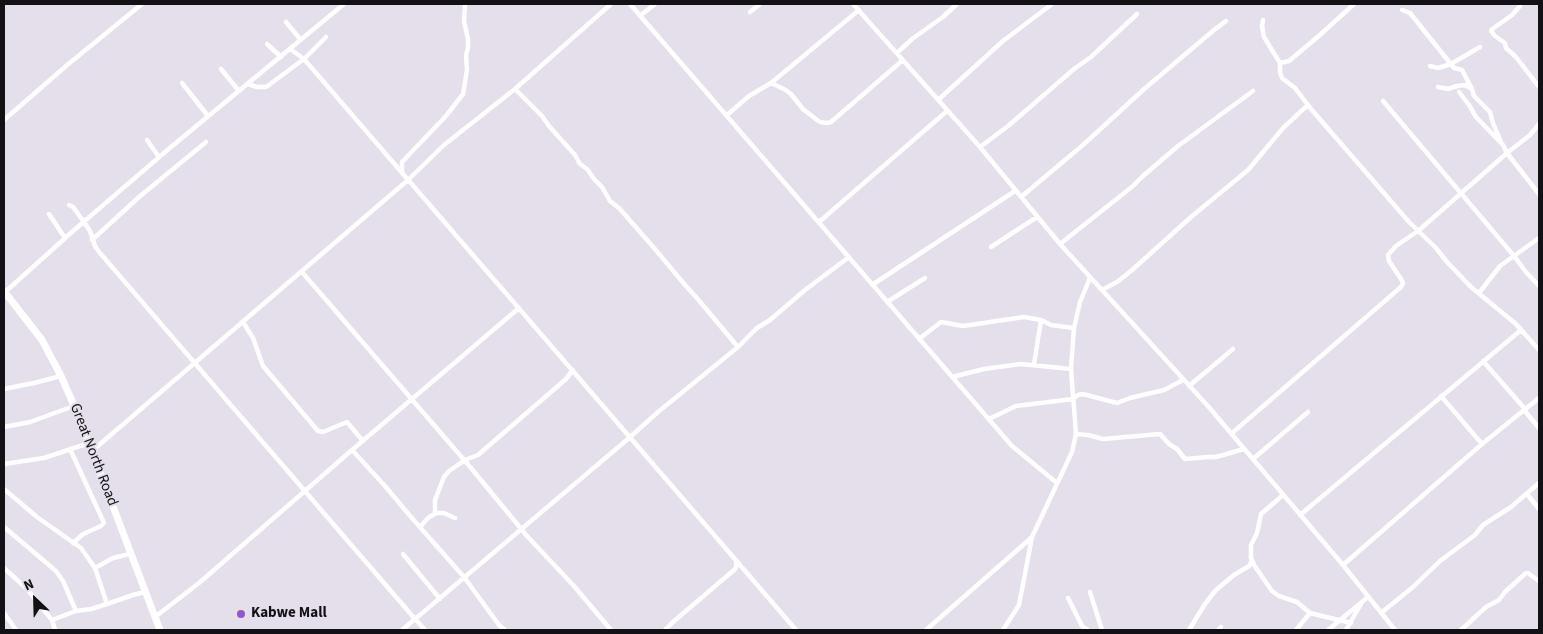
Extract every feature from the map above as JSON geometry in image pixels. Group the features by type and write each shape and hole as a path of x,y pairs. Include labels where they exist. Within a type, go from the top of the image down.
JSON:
{"highway":[{"name":"Great North Road","path":"4,292 42,340 61,376 89,443 160,630"}],"street":[{"path":"4,120 142,4"},
{"path":"4,292 159,157 344,4"},
{"path":"402,173 402,162 446,116 463,94 468,48 464,21 465,4"},
{"path":"92,451 408,180 444,145 515,89 611,4"},
{"path":"630,4 988,419 1019,453 1057,483"},
{"path":"641,15 655,4"},
{"path":"750,12 760,4"},
{"path":"897,53 957,4"},
{"path":"938,100 1003,41 1052,4"},
{"path":"1280,63 1289,61 1354,4"},
{"path":"727,115 749,96 771,83 857,6 1060,244 1253,459 1343,565 1395,630"},
{"path":"1520,6 1492,32 1494,36 1504,42 1506,48 1516,57 1539,87"},
{"path":"1402,10 1410,13 1454,68 1462,70 1474,96 1490,112 1495,129 1507,153 1539,194"},
{"path":"980,148 1091,57 1137,14"},
{"path":"1263,20 1264,37 1280,63 1282,78 1295,88 1418,231 1479,293 1516,324 1539,350"},
{"path":"1020,197 1226,21"},
{"path":"286,22 301,40"},
{"path":"248,84 256,87 266,87 304,59 326,37"},
{"path":"267,44 281,57"},
{"path":"1430,66 1438,68 1451,64 1480,47"},
{"path":"290,49 304,59 573,370 736,566 742,568 796,630"},
{"path":"771,83 791,94 803,109 817,120 827,123 831,122 903,60"},
{"path":"221,69 240,91"},
{"path":"182,82 208,116"},
{"path":"1438,87 1448,89 1465,86 1472,89"},
{"path":"515,89 542,116 575,155 580,164 587,169 602,187 610,201 615,204 656,249 684,285 696,296 738,347"},
{"path":"1060,244 1133,186 1178,146 1253,91"},
{"path":"1459,92 1469,104 1476,117 1503,145"},
{"path":"1383,101 1539,286"},
{"path":"1102,290 1117,282 1131,271 1191,217 1248,170 1284,127 1308,105"},
{"path":"819,222 947,111"},
{"path":"1231,434 1401,287 1403,283 1401,278 1390,262 1388,255 1396,246 1418,231 1530,135 1539,124"},
{"path":"147,140 159,157"},
{"path":"92,240 139,197 206,142"},
{"path":"872,285 1015,191"},
{"path":"69,205 90,230 92,240 100,253 425,630"},
{"path":"49,214 65,238"},
{"path":"991,247 1037,217"},
{"path":"1479,293 1500,266 1539,238"},
{"path":"402,630 658,412 738,347 757,328 770,320 805,290 849,257"},
{"path":"302,272 611,630"},
{"path":"887,302 925,278"},
{"path":"1003,630 1019,605 1032,537 1072,452 1076,434 1071,369 1074,328 1080,302 1090,278"},
{"path":"155,617 199,583 518,308"},
{"path":"919,339 940,322 963,326 1018,317 1074,328"},
{"path":"1034,364 1041,320"},
{"path":"243,322 254,338 263,366 318,430 323,432 347,422 363,441"},
{"path":"1300,515 1521,330"},
{"path":"1189,386 1233,349"},
{"path":"1483,361 1539,428"},
{"path":"952,377 984,369 1020,364 1071,369"},
{"path":"435,514 435,500 444,477 449,471 465,460 478,455 566,379 573,370"},
{"path":"4,388 61,376"},
{"path":"988,419 1016,406 1073,399 1078,395 1089,395 1117,403 1157,392 1183,380"},
{"path":"1442,396 1482,444"},
{"path":"1343,565 1482,444 1539,398"},
{"path":"4,427 30,422 74,406"},
{"path":"1253,459 1308,412"},
{"path":"1076,434 1103,439 1160,434 1169,444 1177,449 1184,459 1216,457 1244,449"},
{"path":"4,464 44,458 89,443"},
{"path":"70,449 104,523 83,534 73,543"},
{"path":"352,450 464,577 495,620 505,630"},
{"path":"1381,613 1413,587 1440,561 1475,536 1483,525 1527,494 1539,483"},
{"path":"4,489 37,517 85,553 95,568 107,604"},
{"path":"1527,494 1539,509"},
{"path":"1283,495 1261,514 1257,533 1251,545 1252,561 1272,591 1279,596 1297,602 1310,613 1351,623"},
{"path":"420,527 428,518 435,514 444,513 455,518"},
{"path":"4,527 56,571 63,581 76,611"},
{"path":"926,630 1032,537"},
{"path":"95,568 113,558 130,554"},
{"path":"403,554 440,599"},
{"path":"1189,630 1216,590 1234,575 1241,572 1252,561"},
{"path":"665,630 736,566"},
{"path":"4,568 26,588 52,620 55,630"},
{"path":"1461,630 1486,607 1499,600 1526,573 1539,581"},
{"path":"52,620 76,611 91,609 133,594 145,592"},
{"path":"1090,592 1102,630"},
{"path":"1328,630 1368,597"},
{"path":"1068,598 1082,626 1088,630"},
{"path":"1346,630 1362,602"},
{"path":"4,613 16,630"},
{"path":"1296,630 1310,613"}],"place":[{"name":"Kabwe Mall","path":"241,614"}]}
